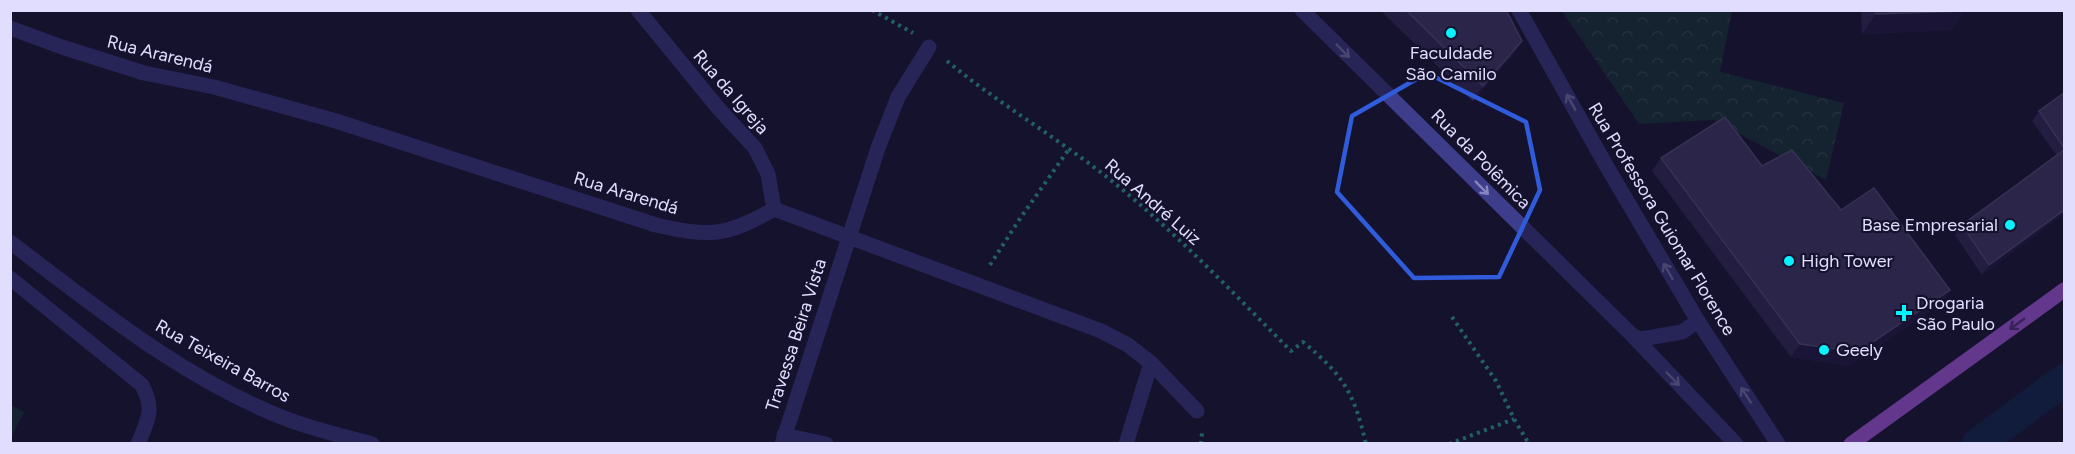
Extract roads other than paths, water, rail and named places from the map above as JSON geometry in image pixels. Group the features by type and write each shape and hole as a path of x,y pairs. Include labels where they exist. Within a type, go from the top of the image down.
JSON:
{"main road":[{"path":"1851,444 2064,290"}],"street":[{"name":"Rua da Igreja","path":"638,10 718,110 755,148 768,174 774,209"},
{"name":"Rua da Polêmica","path":"1302,10 1633,336 1736,444"},
{"name":"Rua Professora Guiomar Florence","path":"1519,10 1698,321 1778,444"},
{"name":"Rua Ararendá","path":"10,28 144,73 214,87 336,121 656,225 692,233 721,232 749,223 774,209"},
{"name":"Travessa Beira Vista","path":"783,439 878,148 898,97 929,47"},
{"path":"774,209 1101,331 1128,345 1151,363 1197,411"},
{"name":"Rua Teixeira Barros","path":"10,242 121,326 179,364 284,418 372,444"},
{"path":"10,278 142,385 150,400 148,419 138,444"},
{"path":"1633,336 1641,339 1682,332 1698,321"},
{"path":"1126,444 1151,363"},
{"path":"783,439 826,444"}],"waterway":[{"path":"1978,444 2064,380"}],"place":[{"name":"Faculdade São Camilo","path":"1451,33"},
{"name":"Base Empresarial","path":"2010,225"},
{"name":"High Tower","path":"1789,261"},
{"name":"Drogaria São Paulo","path":"1904,313"},
{"name":"Geely","path":"1824,350"}]}
